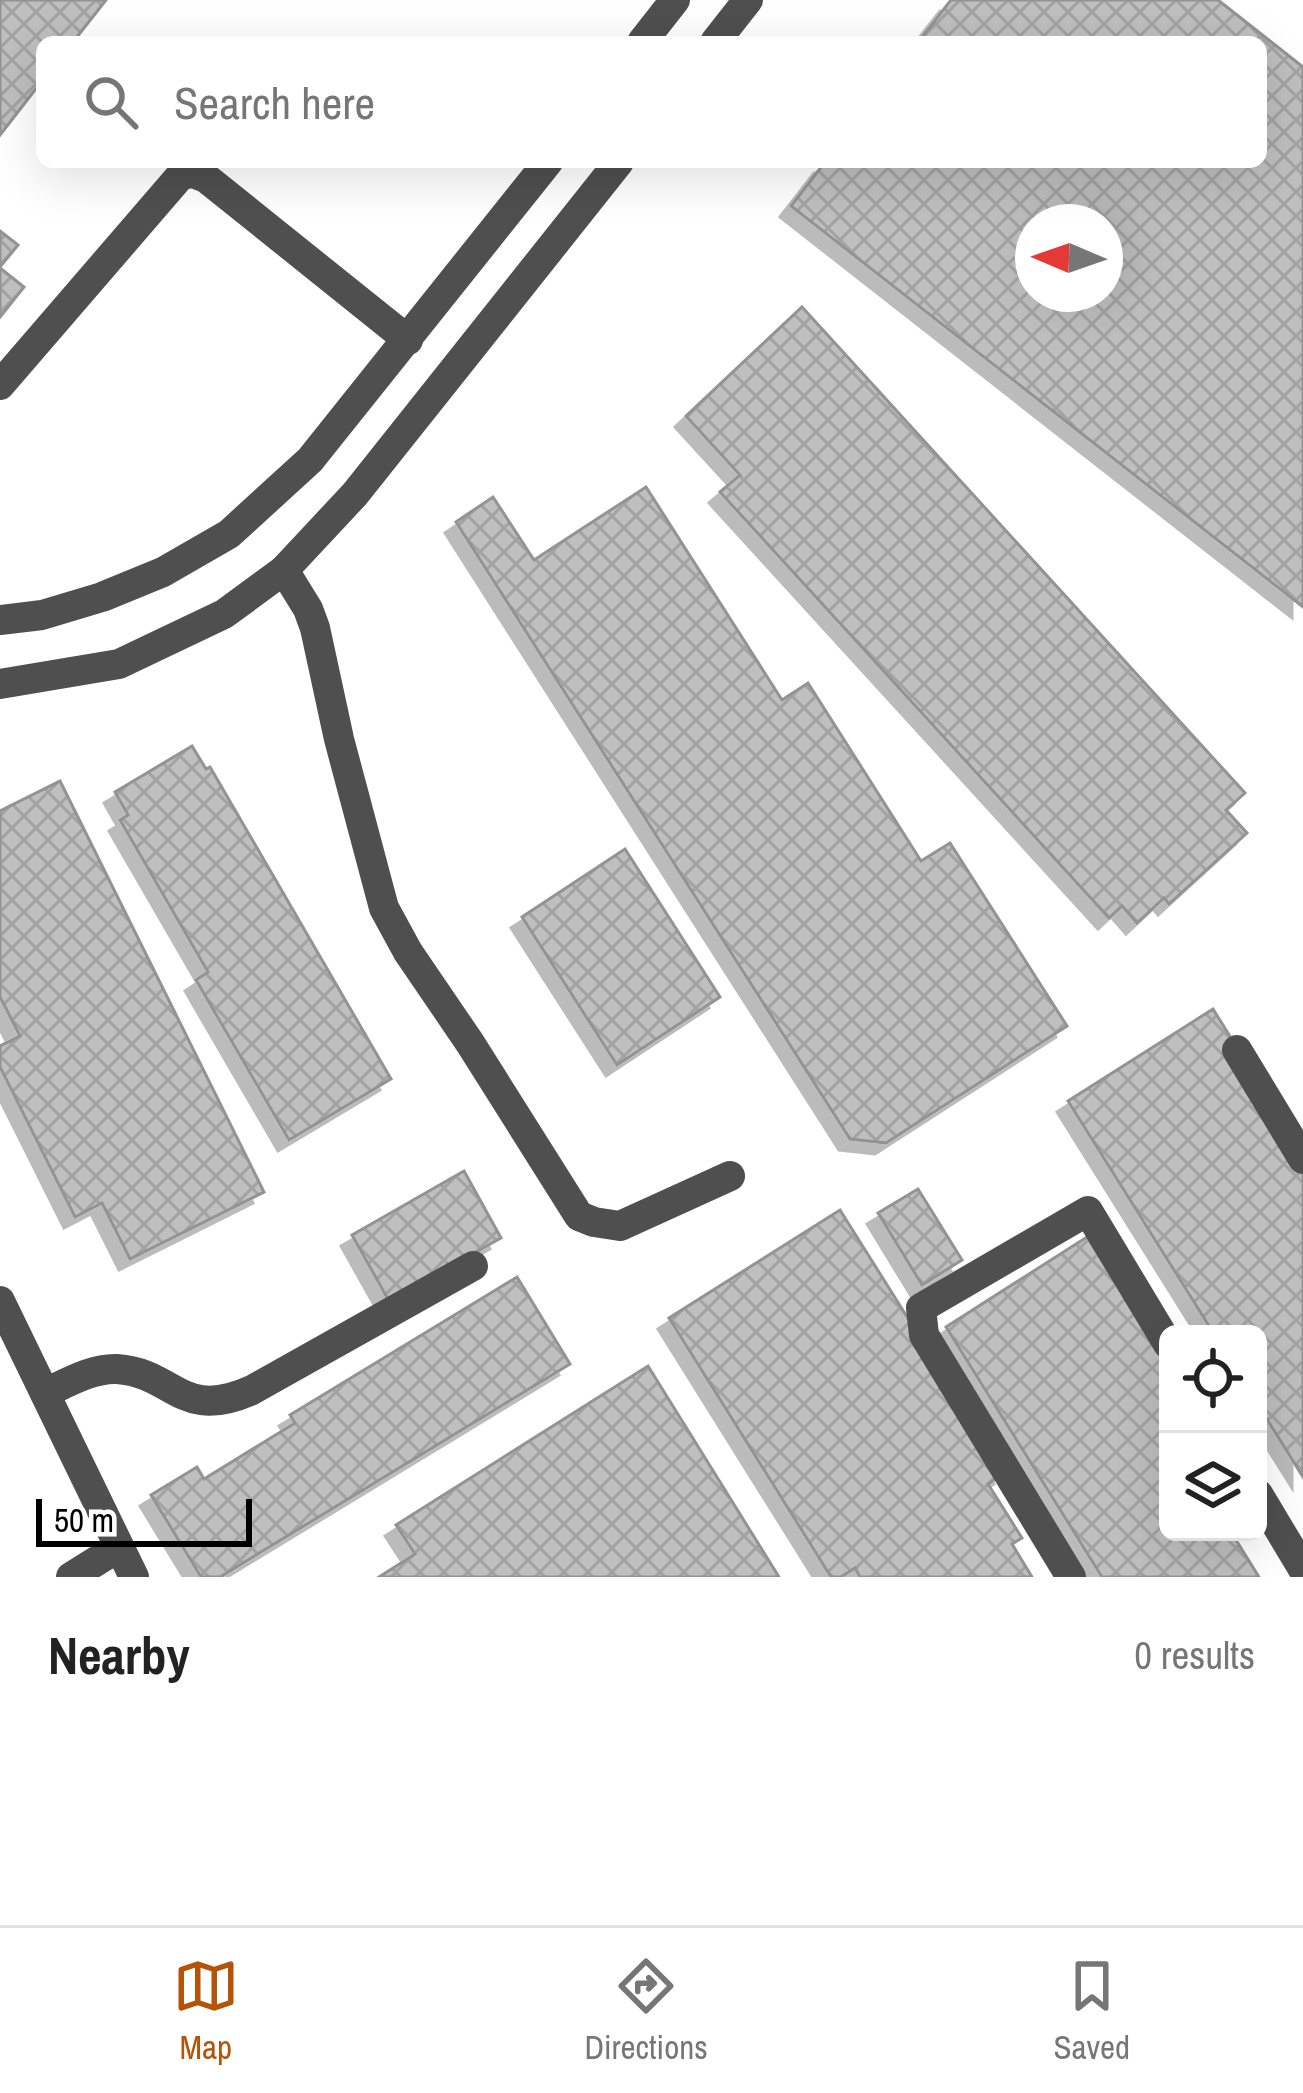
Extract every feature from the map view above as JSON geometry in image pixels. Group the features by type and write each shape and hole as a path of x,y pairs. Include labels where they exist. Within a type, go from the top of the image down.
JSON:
{"street":[{"path":"647,36 675,0"},
{"path":"720,36 748,0"},
{"path":"0,620 42,615 102,597 163,572 229,534 310,460 543,168"},
{"path":"0,684 119,664 224,614 284,570 355,494 614,168"},
{"path":"0,385 181,175 193,173 206,178 408,340"},
{"path":"284,570 315,628 384,908 579,1216 620,1226 730,1176"},
{"path":"1237,1050 1303,1159"},
{"path":"1071,1577 924,1334 921,1308 1088,1211 1159,1329"},
{"path":"45,1393 92,1373 121,1370 185,1397 228,1401 473,1266"},
{"path":"0,1301 134,1577"},
{"path":"1267,1509 1303,1569"},
{"path":"71,1577 119,1547"}],"building":[{"path":"0,0 106,0 78,36 36,36 36,89 0,135"},
{"path":"951,0 1218,0 1264,36 923,36"},
{"path":"1267,39 1303,67 1303,607 791,206 820,168 1267,168"},
{"path":"0,231 18,245 0,267"},
{"path":"0,268 24,287 0,317"},
{"path":"802,307 1245,793 1226,810 1247,833 1169,904 1164,898 1137,923 1122,906 1109,918 720,492 740,475 686,416"},
{"path":"646,487 782,700 808,683 921,861 950,843 1067,1026 886,1143 850,1139 456,522 493,497 534,560"},
{"path":"192,746 206,769 210,767 391,1079 289,1140 196,980 208,972 120,820 128,815 115,792"},
{"path":"60,781 264,1192 130,1259 102,1203 75,1217 0,1067 0,1046 20,1036 0,997 0,811"},
{"path":"625,849 720,997 617,1065 522,917"},
{"path":"1213,1009 1303,1154 1303,1477 1267,1419 1267,1325 1208,1325 1068,1101"},
{"path":"464,1171 501,1238 389,1301 352,1235"},
{"path":"918,1189 962,1260 922,1285 878,1213"},
{"path":"840,1210 1005,1473 988,1484 1022,1538 1012,1544 1032,1577 860,1577 855,1568 831,1577 669,1318"},
{"path":"1087,1237 1159,1352 1159,1541 1237,1541 1259,1577 1102,1577 946,1327"},
{"path":"517,1277 570,1364 220,1577 201,1577 151,1495 197,1467 204,1479 295,1423 290,1415"},
{"path":"648,1366 779,1577 379,1577 415,1554 396,1525"}]}
